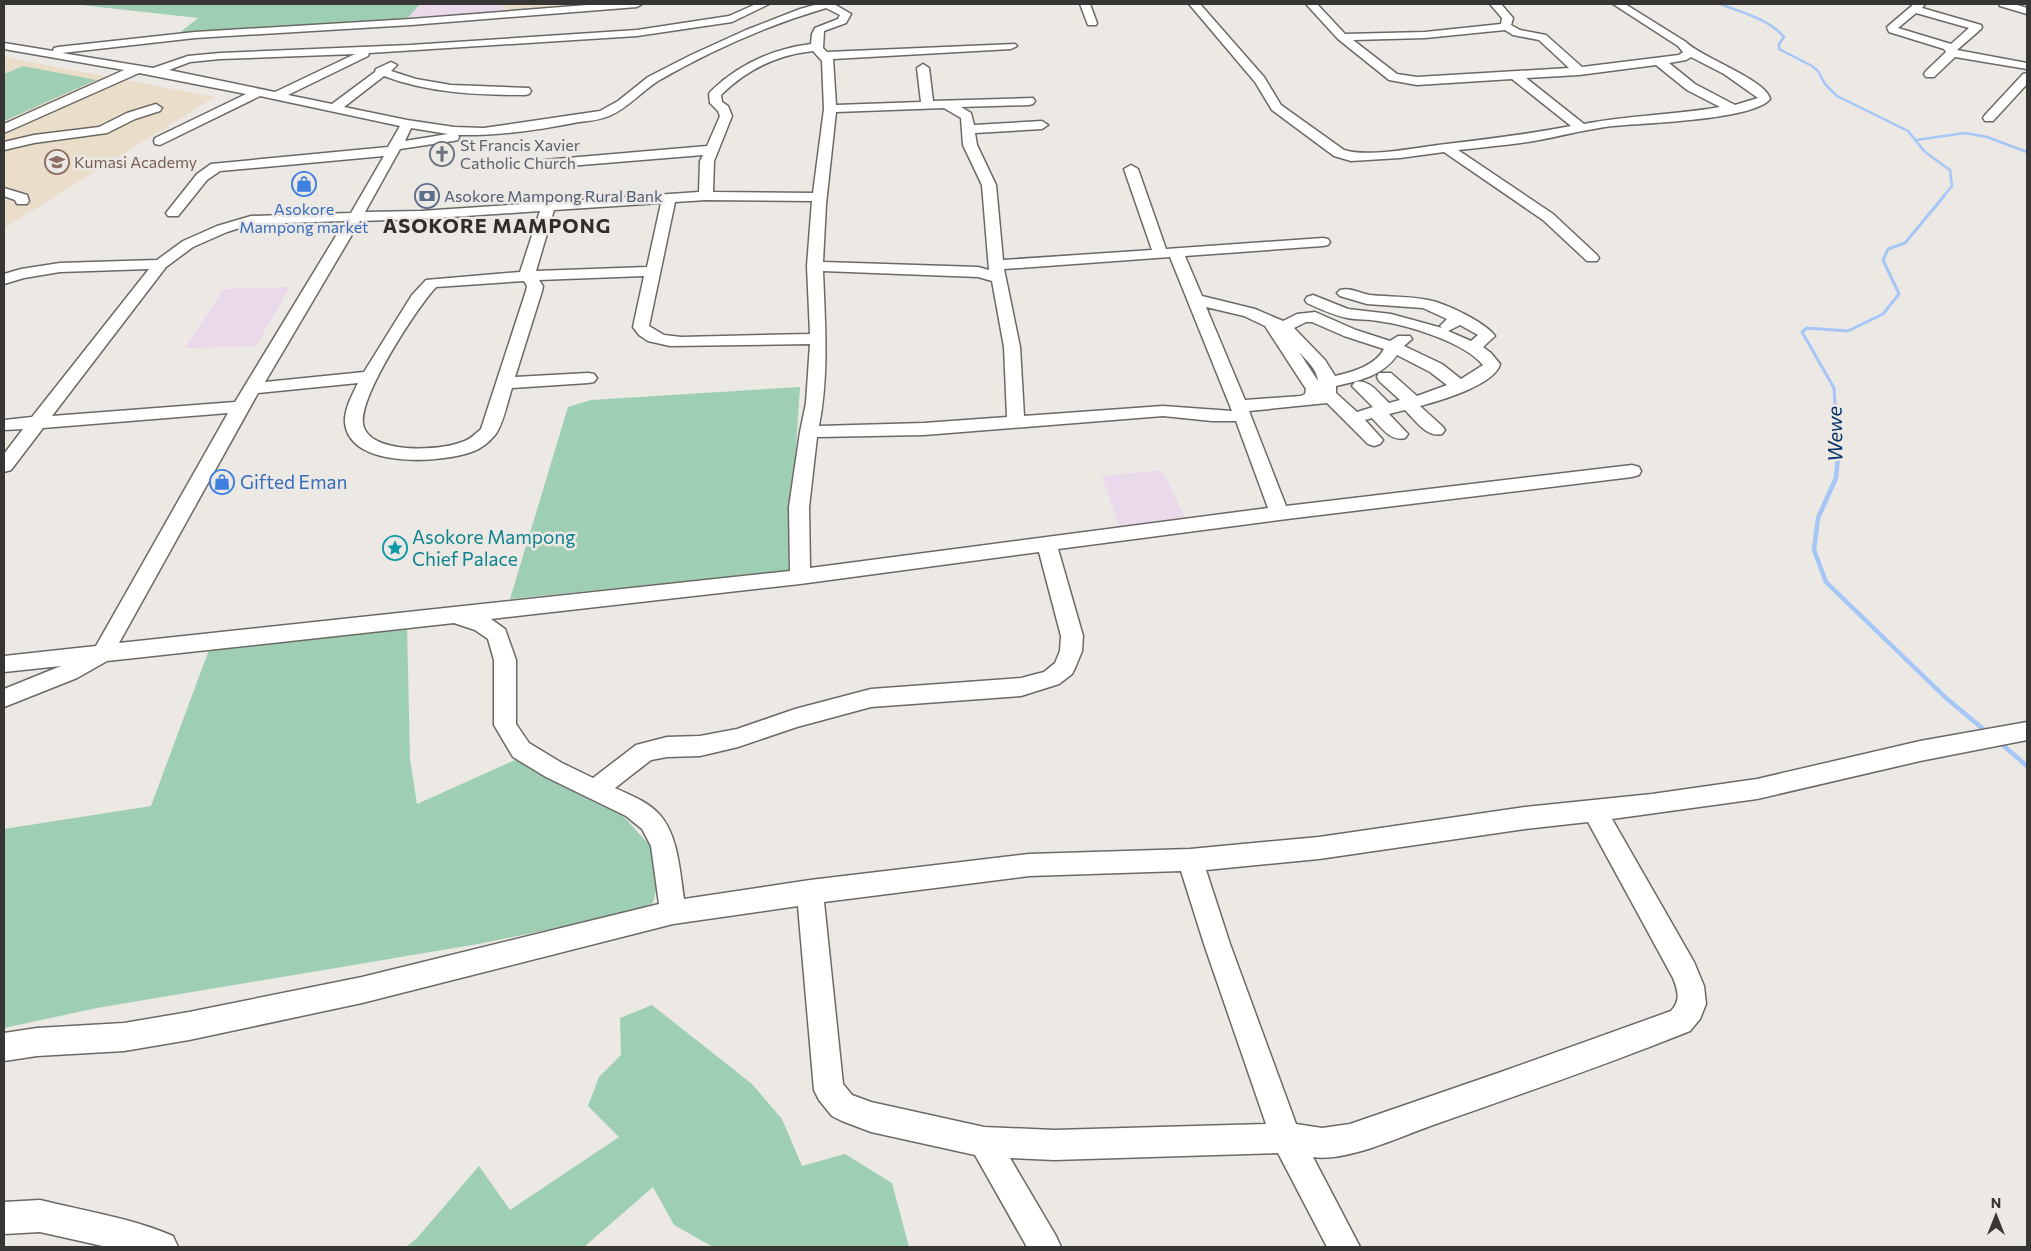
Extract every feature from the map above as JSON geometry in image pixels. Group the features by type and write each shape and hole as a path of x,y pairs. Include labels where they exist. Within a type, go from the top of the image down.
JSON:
{"street":[{"path":"38,52 195,35 411,22 546,8 638,4"},
{"path":"155,71 188,59 198,58 410,48 512,40 608,36 656,31 732,19 764,4"},
{"path":"173,213 202,177 216,167 395,148 484,132 604,114 622,104 652,80 695,57 760,28 827,4 841,10 846,14 846,17 835,24 818,28 819,49 829,65 830,109 819,197 815,266 818,339 815,404 809,432 799,507 800,577"},
{"path":"1085,4 1092,23"},
{"path":"1194,4 1260,80 1276,107 1339,153 1351,157 1366,157 1534,137 1612,122 1683,118 1733,109 1758,103 1764,99 1764,96 1732,74 1702,56 1689,52 1682,44 1618,4"},
{"path":"1311,4 1342,38 1393,77 1402,80 1416,81 1579,71 1660,62 1682,58 1689,52"},
{"path":"1495,4 1508,18 1507,27"},
{"path":"2004,4 2027,11"},
{"path":"1930,74 1952,52 1977,27 1917,6 1892,27 1893,30 1942,44 1952,52 2027,66"},
{"path":"1342,38 1425,35 1507,27 1518,33 1542,37 1579,71"},
{"path":"760,28 778,34"},
{"path":"795,39 819,49"},
{"path":"4,46 155,71 407,124 454,131 484,132"},
{"path":"706,196 707,161 726,116 724,110 716,103 715,94 731,78 746,68 783,51 1011,46"},
{"path":"334,109 380,72 400,60 410,48"},
{"path":"277,96 372,50"},
{"path":"1660,62 1691,87 1733,109"},
{"path":"923,68 928,106"},
{"path":"4,129 138,69"},
{"path":"380,72 454,89 525,90"},
{"path":"1514,74 1580,127"},
{"path":"1989,118 2027,77"},
{"path":"160,141 260,92"},
{"path":"2011,94 2027,98"},
{"path":"830,109 1029,100"},
{"path":"947,105 967,116 970,129 970,145 989,184 998,272 1012,348 1016,422"},
{"path":"4,146 34,139 102,130 131,116 156,108"},
{"path":"4,698 69,672 103,652 240,407 254,388 278,343 357,216 407,124"},
{"path":"970,129 1042,125"},
{"path":"1446,148 1548,217 1592,258"},
{"path":"544,164 711,150"},
{"path":"1131,169 1169,253 1197,300 1279,513"},
{"path":"4,192 22,198 22,201"},
{"path":"4,466 161,264 188,244 238,223 264,219 421,215 706,196 819,197"},
{"path":"669,198 641,327 646,334 654,338 680,342 818,339"},
{"path":"549,206 528,267 528,276 534,286 534,292 488,431 480,440 467,448 450,451 389,452 374,448 358,433 354,423 354,414 369,377 420,295 431,283 528,276 653,271"},
{"path":"815,266 978,272 988,274 1169,253 1323,242"},
{"path":"4,280 19,274 42,270 161,264"},
{"path":"1345,293 1367,299 1426,304 1459,318 1482,330 1487,336 1472,348"},
{"path":"1197,300 1249,312 1278,325 1293,344 1323,370 1328,389 1352,418 1374,440"},
{"path":"1313,300 1354,315 1379,316 1421,325 1472,348 1490,361 1492,368 1475,379 1459,386 1352,418"},
{"path":"1315,317 1330,307"},
{"path":"1278,325 1303,317 1315,317 1350,333 1392,347 1436,368 1459,386"},
{"path":"1439,333 1459,318"},
{"path":"809,432 924,429 1163,411 1212,416 1307,400 1320,400 1328,389 1378,366 1388,358 1392,347 1413,335 1421,325"},
{"path":"1293,344 1315,389 1313,397 1307,400"},
{"path":"254,388 369,377"},
{"path":"1385,377 1436,430"},
{"path":"504,383 588,378"},
{"path":"1361,386 1399,434"},
{"path":"4,425 240,407"},
{"path":"4,664 800,577 1279,513 1632,471"},
{"path":"595,789 644,752 651,750 666,747 700,746 738,738 795,718 871,698 1021,687 1051,678 1064,668 1071,651 1072,636 1047,544"},
{"path":"450,614 483,624 497,635 505,660 504,725 521,750 554,770 635,809 651,822 663,844 672,912"},
{"path":"4,1047 37,1042 124,1037 189,1026 362,990 672,912 810,892 1028,865 1190,860 1319,848 1525,818 1757,789 2027,731"},
{"path":"810,892 829,1090 842,1106 871,1117 984,1142 1054,1145 1286,1138 1322,1142 1350,1138 1501,1087 1680,1021 1691,1011 1693,994 1684,972 1594,810"},
{"path":"1190,860 1217,944 1286,1138 1344,1247"},
{"path":"984,1142 1045,1247"},
{"path":"4,1218 40,1216 135,1238 162,1247"}],"shaded area":[{"path":"420,4 505,4 502,12 406,20"},
{"path":"505,4 598,4 502,12"},
{"name":"Kumasi Academy","path":"4,57 215,97 4,228"},
{"path":"290,287 256,346 185,348 224,289"},
{"path":"1162,470 1187,521 1120,529 1102,476"}],"green space":[{"path":"420,4 406,20 177,35 198,18 81,5"},
{"path":"23,66 96,80 4,121 4,74"},
{"path":"800,387 788,571 510,599 568,407 591,400"},
{"path":"407,625 410,759 417,804 515,760 615,807 653,849 657,886 653,903 640,911 478,944 97,1008 4,1028 4,829 151,806 210,647"},
{"path":"652,1005 752,1084 782,1119 802,1166 845,1154 892,1183 909,1247 713,1247 674,1225 653,1187 584,1247 406,1247 417,1238 479,1166 510,1210 619,1137 588,1106 599,1077 621,1055 620,1018"}],"waterway":[{"path":"1720,4 1771,25 1784,37 1779,44 1779,49 1812,66 1818,71 1825,84 1837,96 1908,131 1925,152 1950,170 1952,186 1943,197"},
{"path":"1916,140 1965,133 1987,137 2027,152"},
{"name":"Wewe","path":"1838,456 1834,388 1802,332 1807,328 1848,331 1883,314 1899,294 1883,260 1888,249 1905,243 1944,196"},
{"name":"Wewe","path":"1838,456 1836,478 1818,518 1814,550 1826,582 1946,698 1988,733"},
{"name":"Wewe","path":"1998,741 2027,766"}],"place":[{"name":"St Francis Xavier Catholic Church","path":"442,154"},
{"name":"Kumasi Academy","path":"57,162"},
{"name":"Asokore Mampong market","path":"304,184"},
{"name":"Asokore Mampong Rural Bank","path":"427,196"},
{"name":"Gifted Eman","path":"222,482"},
{"name":"Asokore Mampong Chief Palace","path":"395,548"}],"district":[{"name":"ASOKORE MAMPONG","path":"497,226"}]}
